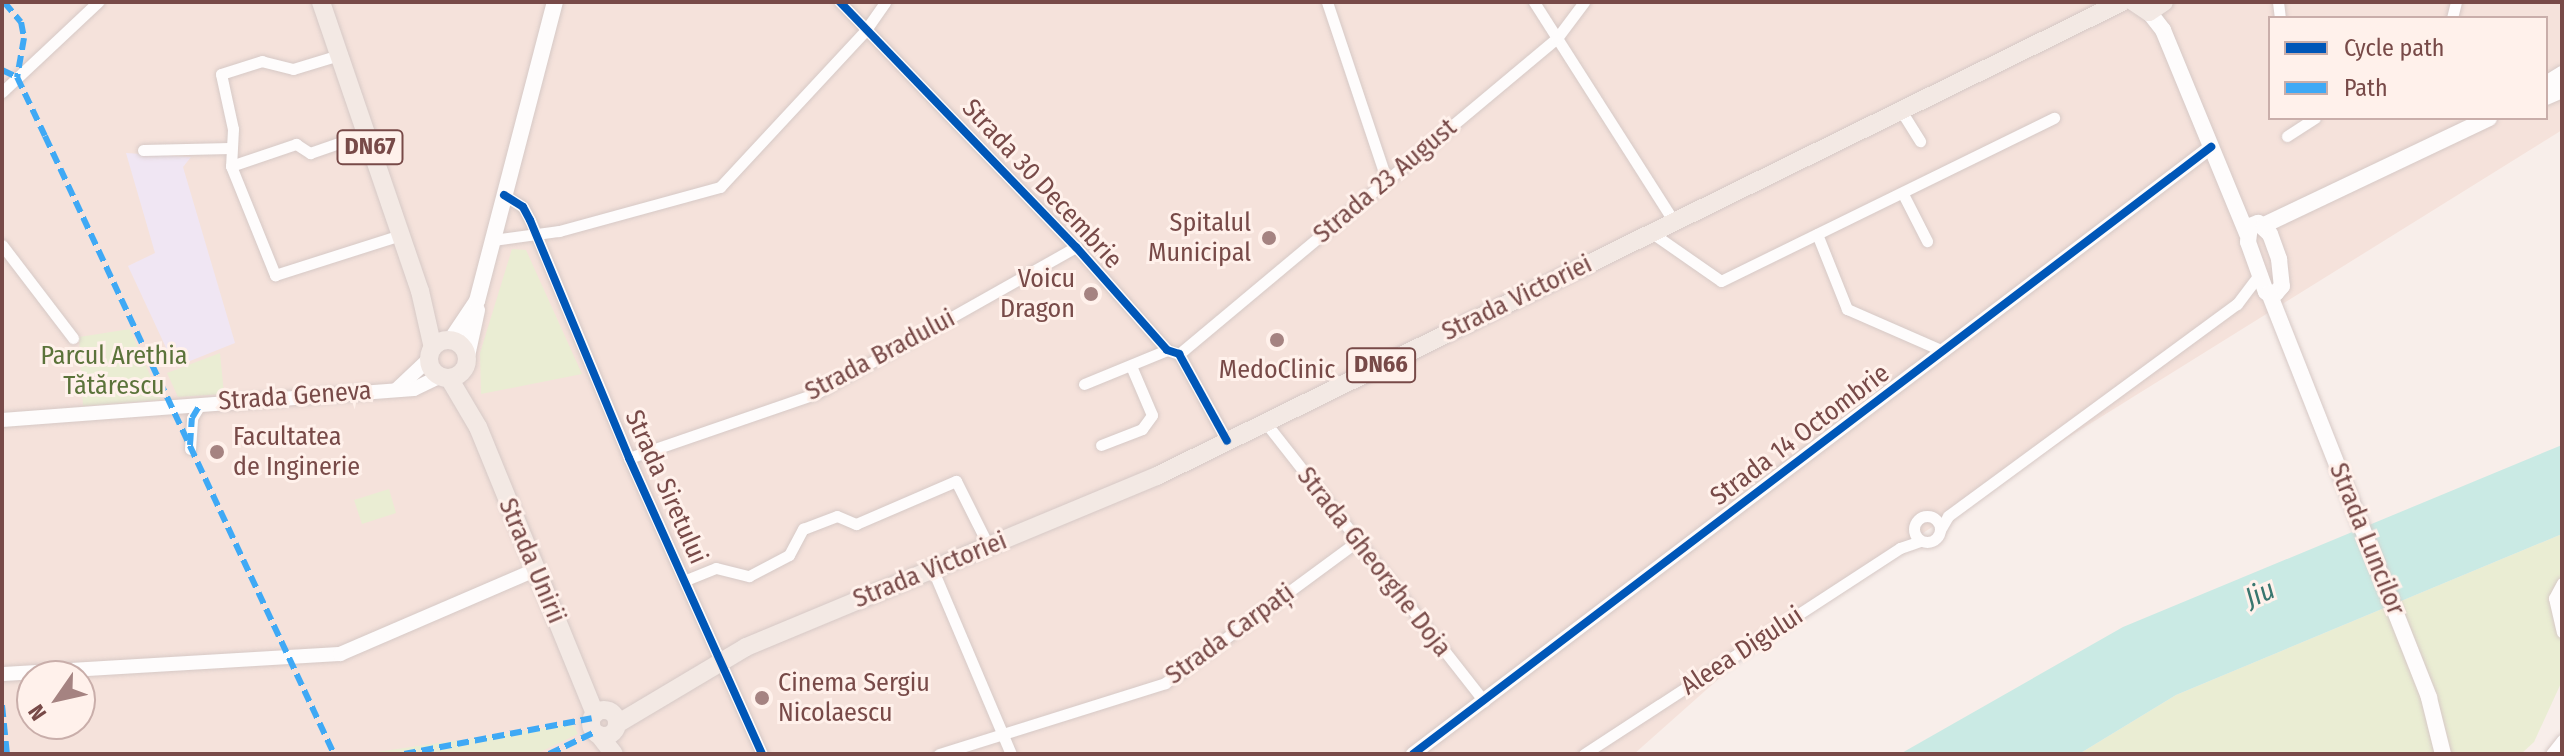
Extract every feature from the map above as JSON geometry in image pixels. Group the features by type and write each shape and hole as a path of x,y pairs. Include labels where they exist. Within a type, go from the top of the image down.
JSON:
{"main road":[{"name":"Strada Unirii","path":"321,2 440,347 455,370 533,571 589,693 607,721 622,754"},
{"path":"455,370 477,301 555,2"},
{"path":"2140,5 2163,30 2234,201 2274,244"},
{"name":"Strada Victoriei","path":"607,721 722,661 932,568 1123,491 1900,109 2140,5"},
{"path":"2255,227 2485,120"},
{"path":"2272,290 2274,244 2290,212"},
{"path":"2255,227 2259,275 2272,290"},
{"name":"Strada Luncilor","path":"2272,290 2439,725 2443,754"},
{"path":"440,347 477,301"},
{"name":"Strada Unirii","path":"440,347 455,370"},
{"name":"Strada Unirii","path":"607,721 614,754"}],"street":[{"path":"2,92 98,2"},
{"name":"Strada 30 Decembrie","path":"840,2 1173,352 1227,441"},
{"path":"493,240 536,236 720,187 865,31 885,2"},
{"path":"1327,2 1386,178"},
{"path":"1534,2 1674,222"},
{"name":"Strada 23 August","path":"1084,384 1173,352 1557,38 1584,2"},
{"path":"339,55 293,69 262,61 221,74 233,129 231,166 275,275 400,235"},
{"path":"1900,109 1920,141"},
{"path":"1652,233 1721,281 2054,118"},
{"path":"2287,136 2312,120"},
{"path":"231,166 296,144 310,153 365,134"},
{"name":"Strada 14 Octombrie","path":"1413,754 2211,147"},
{"path":"143,150 230,148"},
{"path":"1903,194 1927,241"},
{"name":"Strada Siretului","path":"504,195 523,207 629,458 762,754"},
{"path":"1817,234 1847,309 1943,351"},
{"path":"2,245 73,338"},
{"name":"Strada Bradului","path":"629,458 815,394 1076,247"},
{"path":"2237,304 2259,275"},
{"path":"1927,516 1940,530 1948,516 2237,304 2272,290"},
{"name":"Strada Geneva","path":"397,389 440,347"},
{"path":"1101,445 1142,429 1152,415 1131,366"},
{"name":"Strada Geneva","path":"2,420 423,388 455,370"},
{"path":"190,449 192,418 201,403"},
{"name":"Strada Gheorghe Doja","path":"1265,422 1356,542 1484,701"},
{"path":"686,580 716,568 749,576 789,555 803,529 837,516 856,524 956,481 988,545"},
{"path":"1927,516 1948,516"},
{"name":"Aleea Digului","path":"1900,548 1927,516"},
{"path":"1913,529 1920,541"},
{"name":"Aleea Digului","path":"1584,754 1900,548 1920,541 1933,541 1940,530"},
{"name":"Strada Carpați","path":"939,754 1002,731 1177,677 1356,542"},
{"path":"932,568 1011,754"},
{"path":"2,674 289,659 362,648 533,571"},
{"path":"2562,583 2554,598 2562,632"},
{"path":"2551,754 2562,740"}],"shaded area":[{"path":"2,2 2562,2 2562,130 2072,435 1768,635 1634,754 2,754"},
{"path":"126,153 191,157 183,167 235,343 175,367 128,266 155,253"}],"green space":[{"path":"512,249 526,250 582,374 481,394 480,353"},
{"name":"Parcul Arethia Tătărescu","path":"130,329 161,400 83,406 79,337"},
{"path":"220,353 224,394 178,397 167,373"},
{"path":"389,489 396,513 362,524 354,500"},
{"path":"2562,534 2562,681 2534,742 2521,754 2079,754 2176,695"},
{"path":"573,724 578,734 536,754 362,754"}],"water":[{"name":"Jiu","path":"2562,445 2562,534 2176,695 2079,754 1900,754 2123,627"}],"marked path":[{"path":"4,2 21,22 24,38 17,77"},
{"path":"2,70 17,77 334,754"},
{"path":"190,445 192,418 201,403"},
{"path":"2,705 7,754"},
{"path":"404,754 592,718"},
{"path":"549,754 595,732"}],"cycle path":[{"path":"840,2 1076,247 1167,350 1179,354 1227,441"},
{"path":"1413,754 2211,147"},
{"path":"504,195 523,207 530,220 629,458 762,754"}],"place":[{"name":"Spitalul Municipal","path":"1269,238"},
{"name":"Voicu Dragon","path":"1091,294"},
{"name":"MedoClinic","path":"1277,340"},
{"name":"Facultatea de Inginerie","path":"217,452"},
{"name":"Cinema Sergiu Nicolaescu","path":"762,698"}]}
